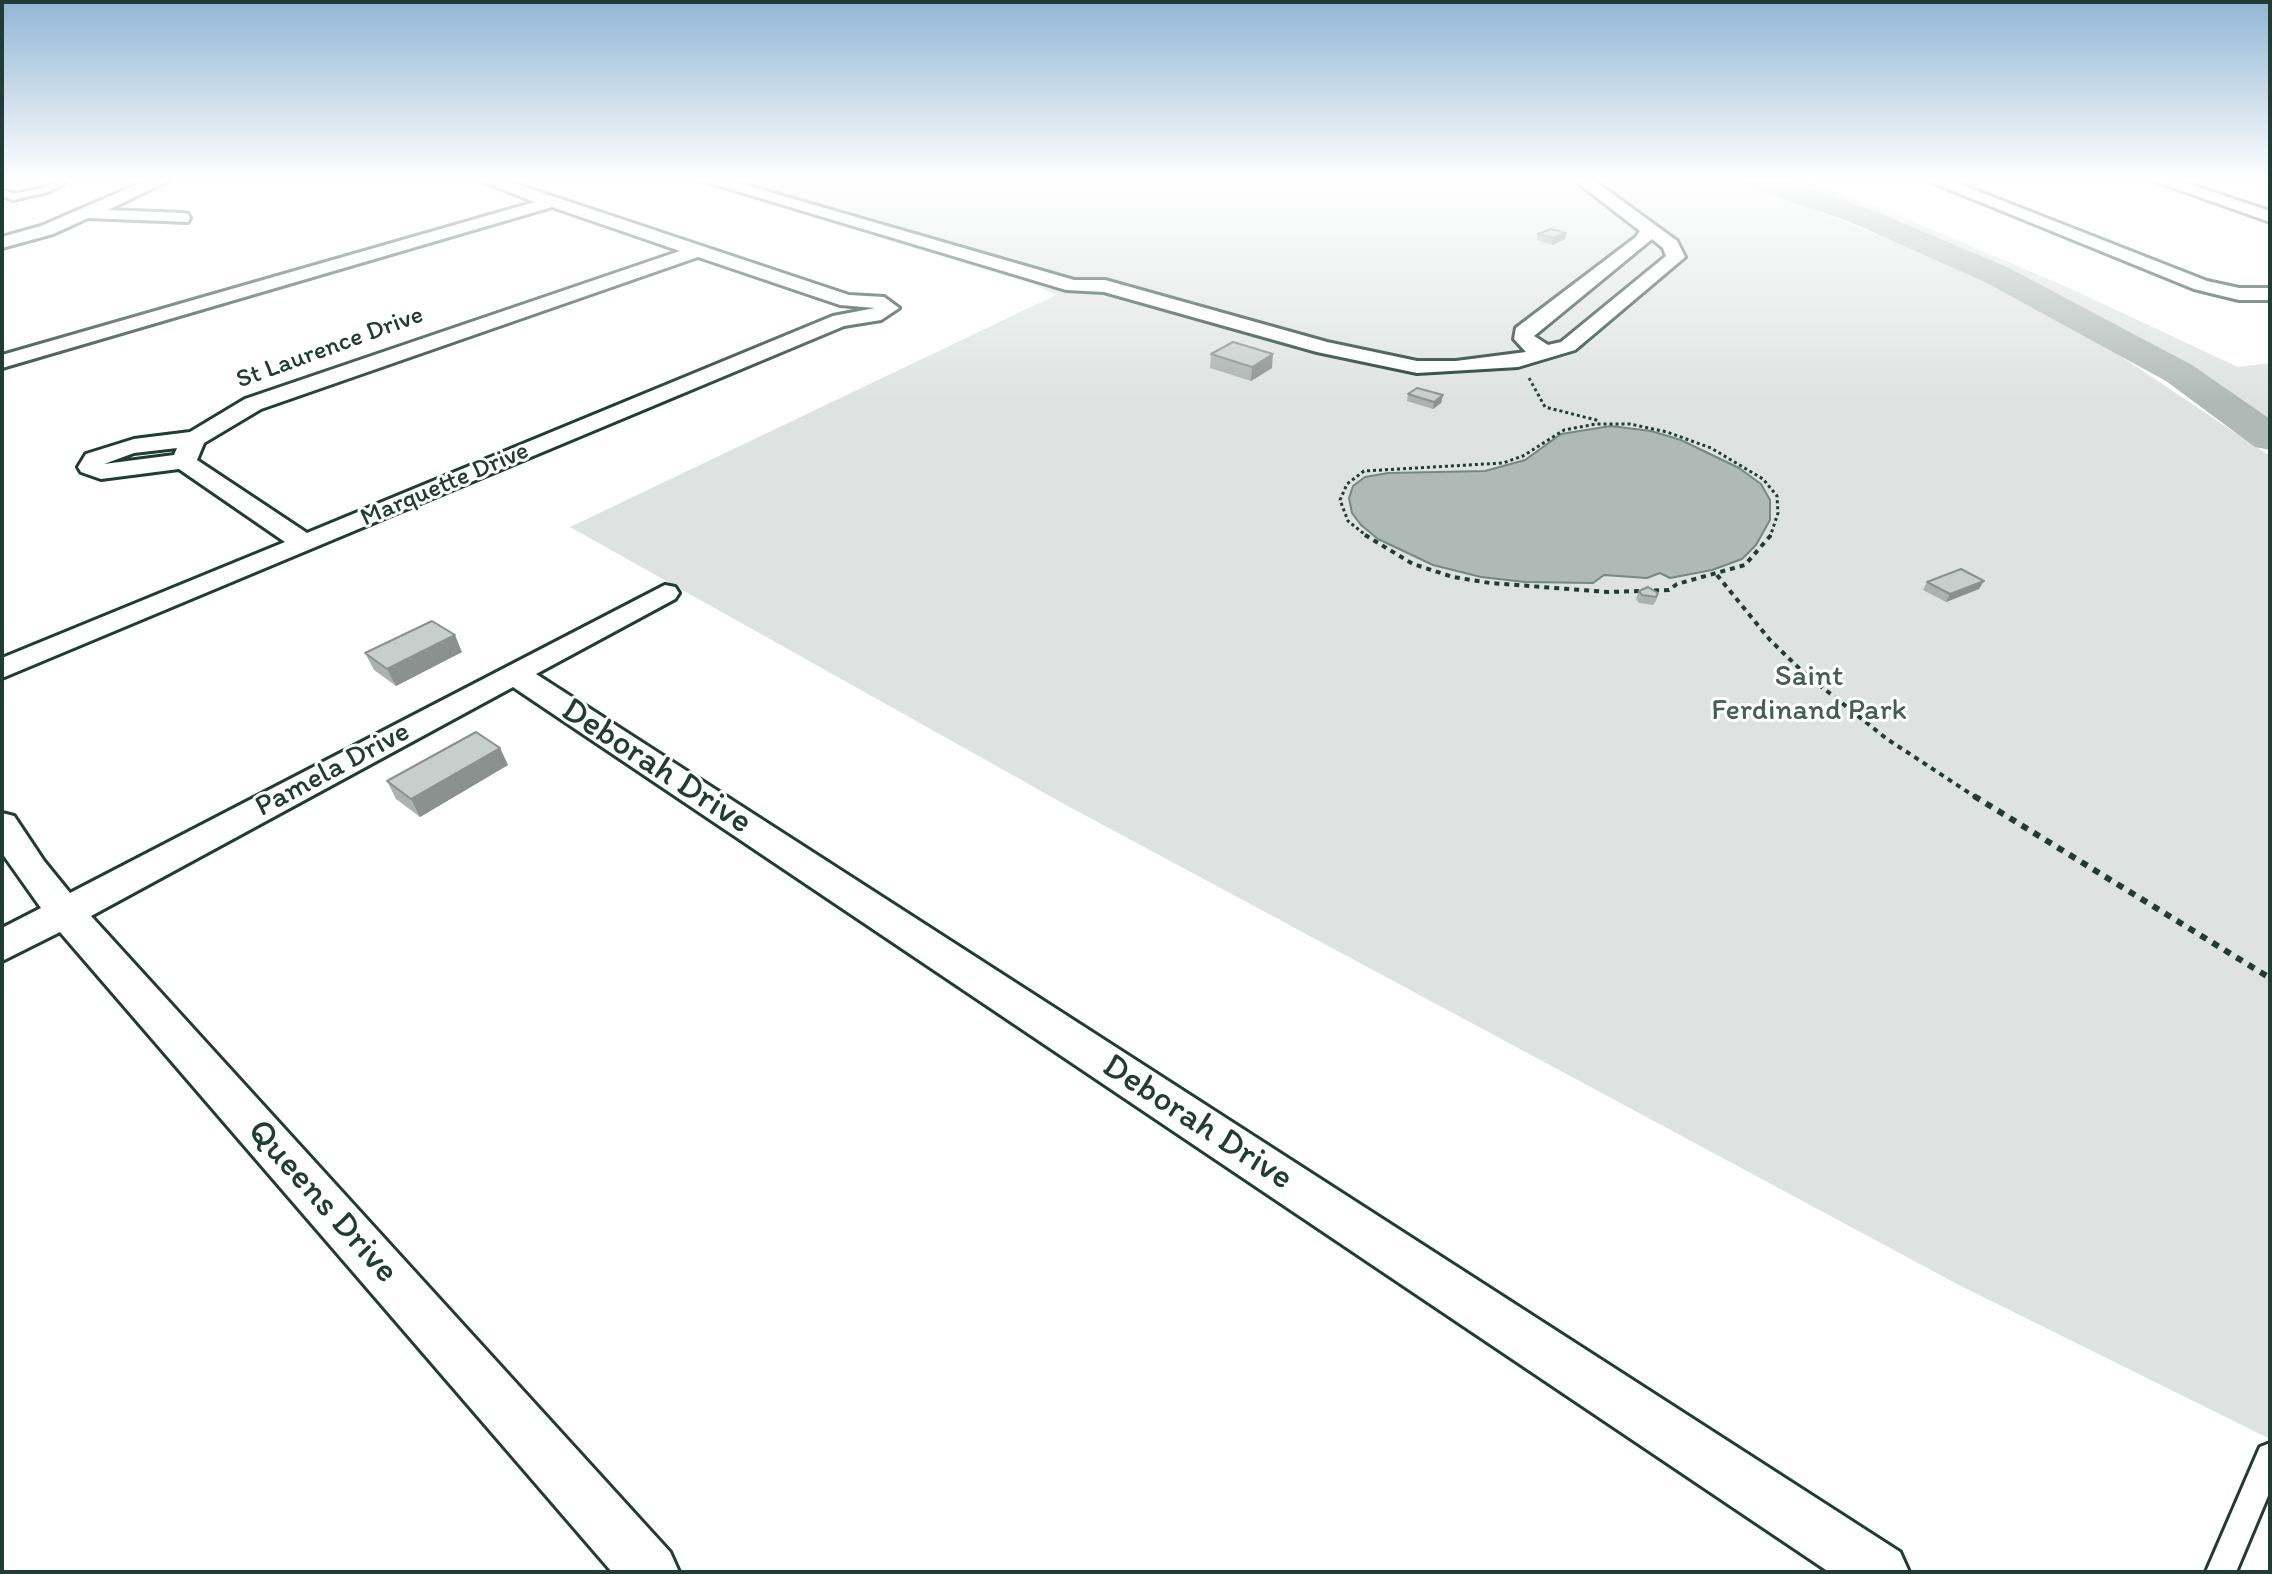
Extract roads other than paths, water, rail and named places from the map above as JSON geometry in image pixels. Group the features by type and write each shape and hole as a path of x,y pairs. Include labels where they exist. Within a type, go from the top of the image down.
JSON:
{"street":[{"path":"2,362 379,252"},
{"name":"St Laurence Drive","path":"196,438 223,419 267,398 693,252"},
{"path":"701,252 848,309"},
{"path":"957,252 1073,286 1105,286 1324,348 1417,367 1456,367 1527,358 1568,346 1676,257 1674,252"},
{"path":"1527,358 1539,348 1524,339 1523,332 1624,252"},
{"path":"2121,252 2207,286 2206,299 2242,309 2257,307 2256,294"},
{"name":"Marquette Drive","path":"2,669 305,543 848,309 874,316 889,308"},
{"path":"185,461 117,472 101,472 90,467 95,459 110,452 196,438"},
{"path":"185,461 188,449 196,438"},
{"path":"185,461 194,471 305,543"},
{"name":"Pamela Drive","path":"2,946 665,593"},
{"name":"Deborah Drive","path":"514,674 1880,1572"},
{"name":"Queens Drive","path":"2,825 31,870 65,912 650,1572"}],"lane":[{"path":"2221,1572 2270,1457"}],"waterway":[{"path":"1945,252 1997,275 2179,373 2270,438"}],"park label":[{"name":"Saint Ferdinand Park","path":"1809,694"}]}
